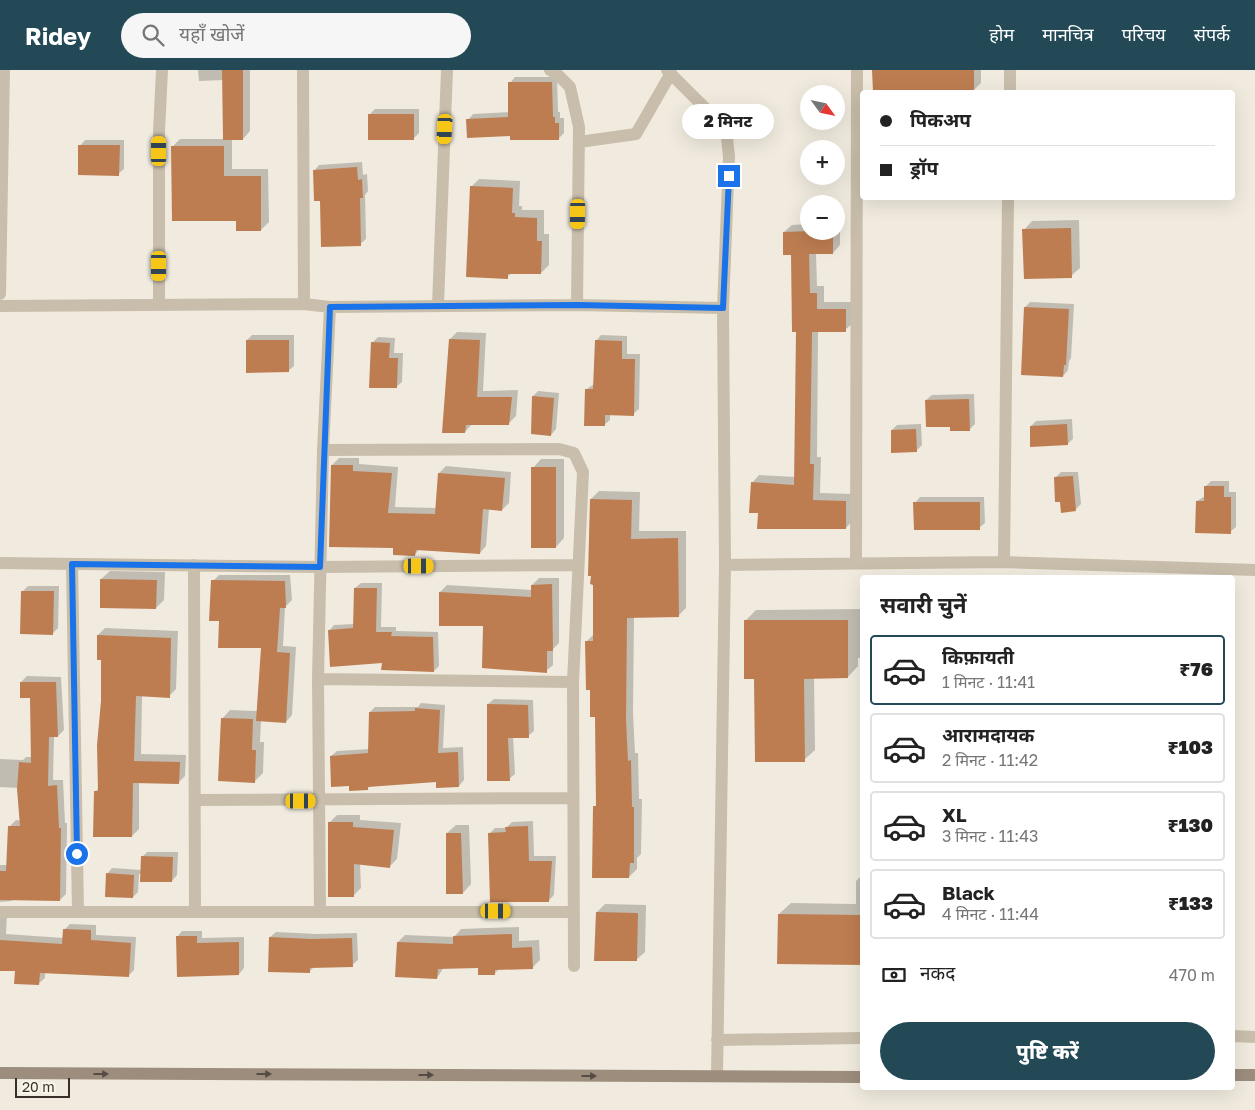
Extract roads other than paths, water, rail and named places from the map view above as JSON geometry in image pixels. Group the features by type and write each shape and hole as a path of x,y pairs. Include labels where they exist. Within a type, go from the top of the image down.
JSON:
{"street":[{"path":"0,294 4,70"},
{"path":"159,305 159,132 162,70"},
{"path":"304,70 304,304"},
{"path":"438,305 447,70"},
{"path":"550,70 570,87 577,112 579,142 578,305"},
{"path":"856,562 857,70"},
{"path":"1010,70 1010,90"},
{"path":"579,142 636,134 669,72 720,123 727,138 730,157 723,308 725,565 717,1076"},
{"path":"1004,562 1008,200"},
{"path":"0,306 304,304 330,307 578,305 723,308"},
{"path":"320,910 318,678 323,450 330,307"},
{"path":"323,450 568,450 574,453 583,472 577,566 573,682 574,966"},
{"path":"725,565 856,562 1004,562 1255,570"},
{"path":"0,563 320,567 577,566"},
{"path":"72,564 78,912"},
{"path":"194,565 195,912"},
{"path":"318,678 573,682"},
{"path":"195,800 319,801 573,798"},
{"path":"0,912 320,910 574,912"},
{"path":"1235,1036 1255,1036"},
{"path":"717,1040 860,1038"},
{"path":"0,1073 860,1077"},
{"path":"1235,1075 1255,1075"}]}
